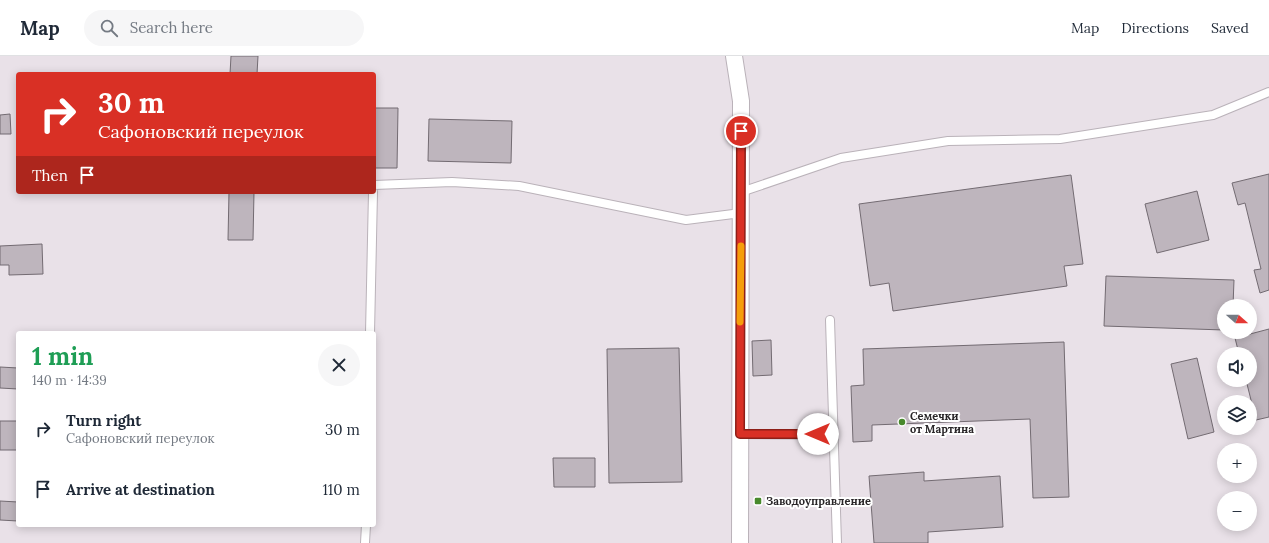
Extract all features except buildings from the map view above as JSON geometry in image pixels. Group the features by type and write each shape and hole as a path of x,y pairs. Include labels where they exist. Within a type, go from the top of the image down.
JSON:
{"street":[{"path":"734,56 740,101 740,543"}],"lane":[{"path":"741,192 841,158 948,141 1060,139 1198,118 1213,115 1269,92"},
{"path":"376,185 452,182 519,186 686,220 741,214"},
{"path":"370,331 374,194"},
{"path":"830,320 838,543"},
{"path":"740,434 834,435"},
{"path":"365,543 366,527"}],"slow traffic":[{"path":"740,322 741,246"}],"place":[{"name":"Семечки от Мартина","path":"902,422"},
{"name":"Заводоуправление","path":"758,501"}],"route":[{"path":"741,131 740,434 818,434"}]}
